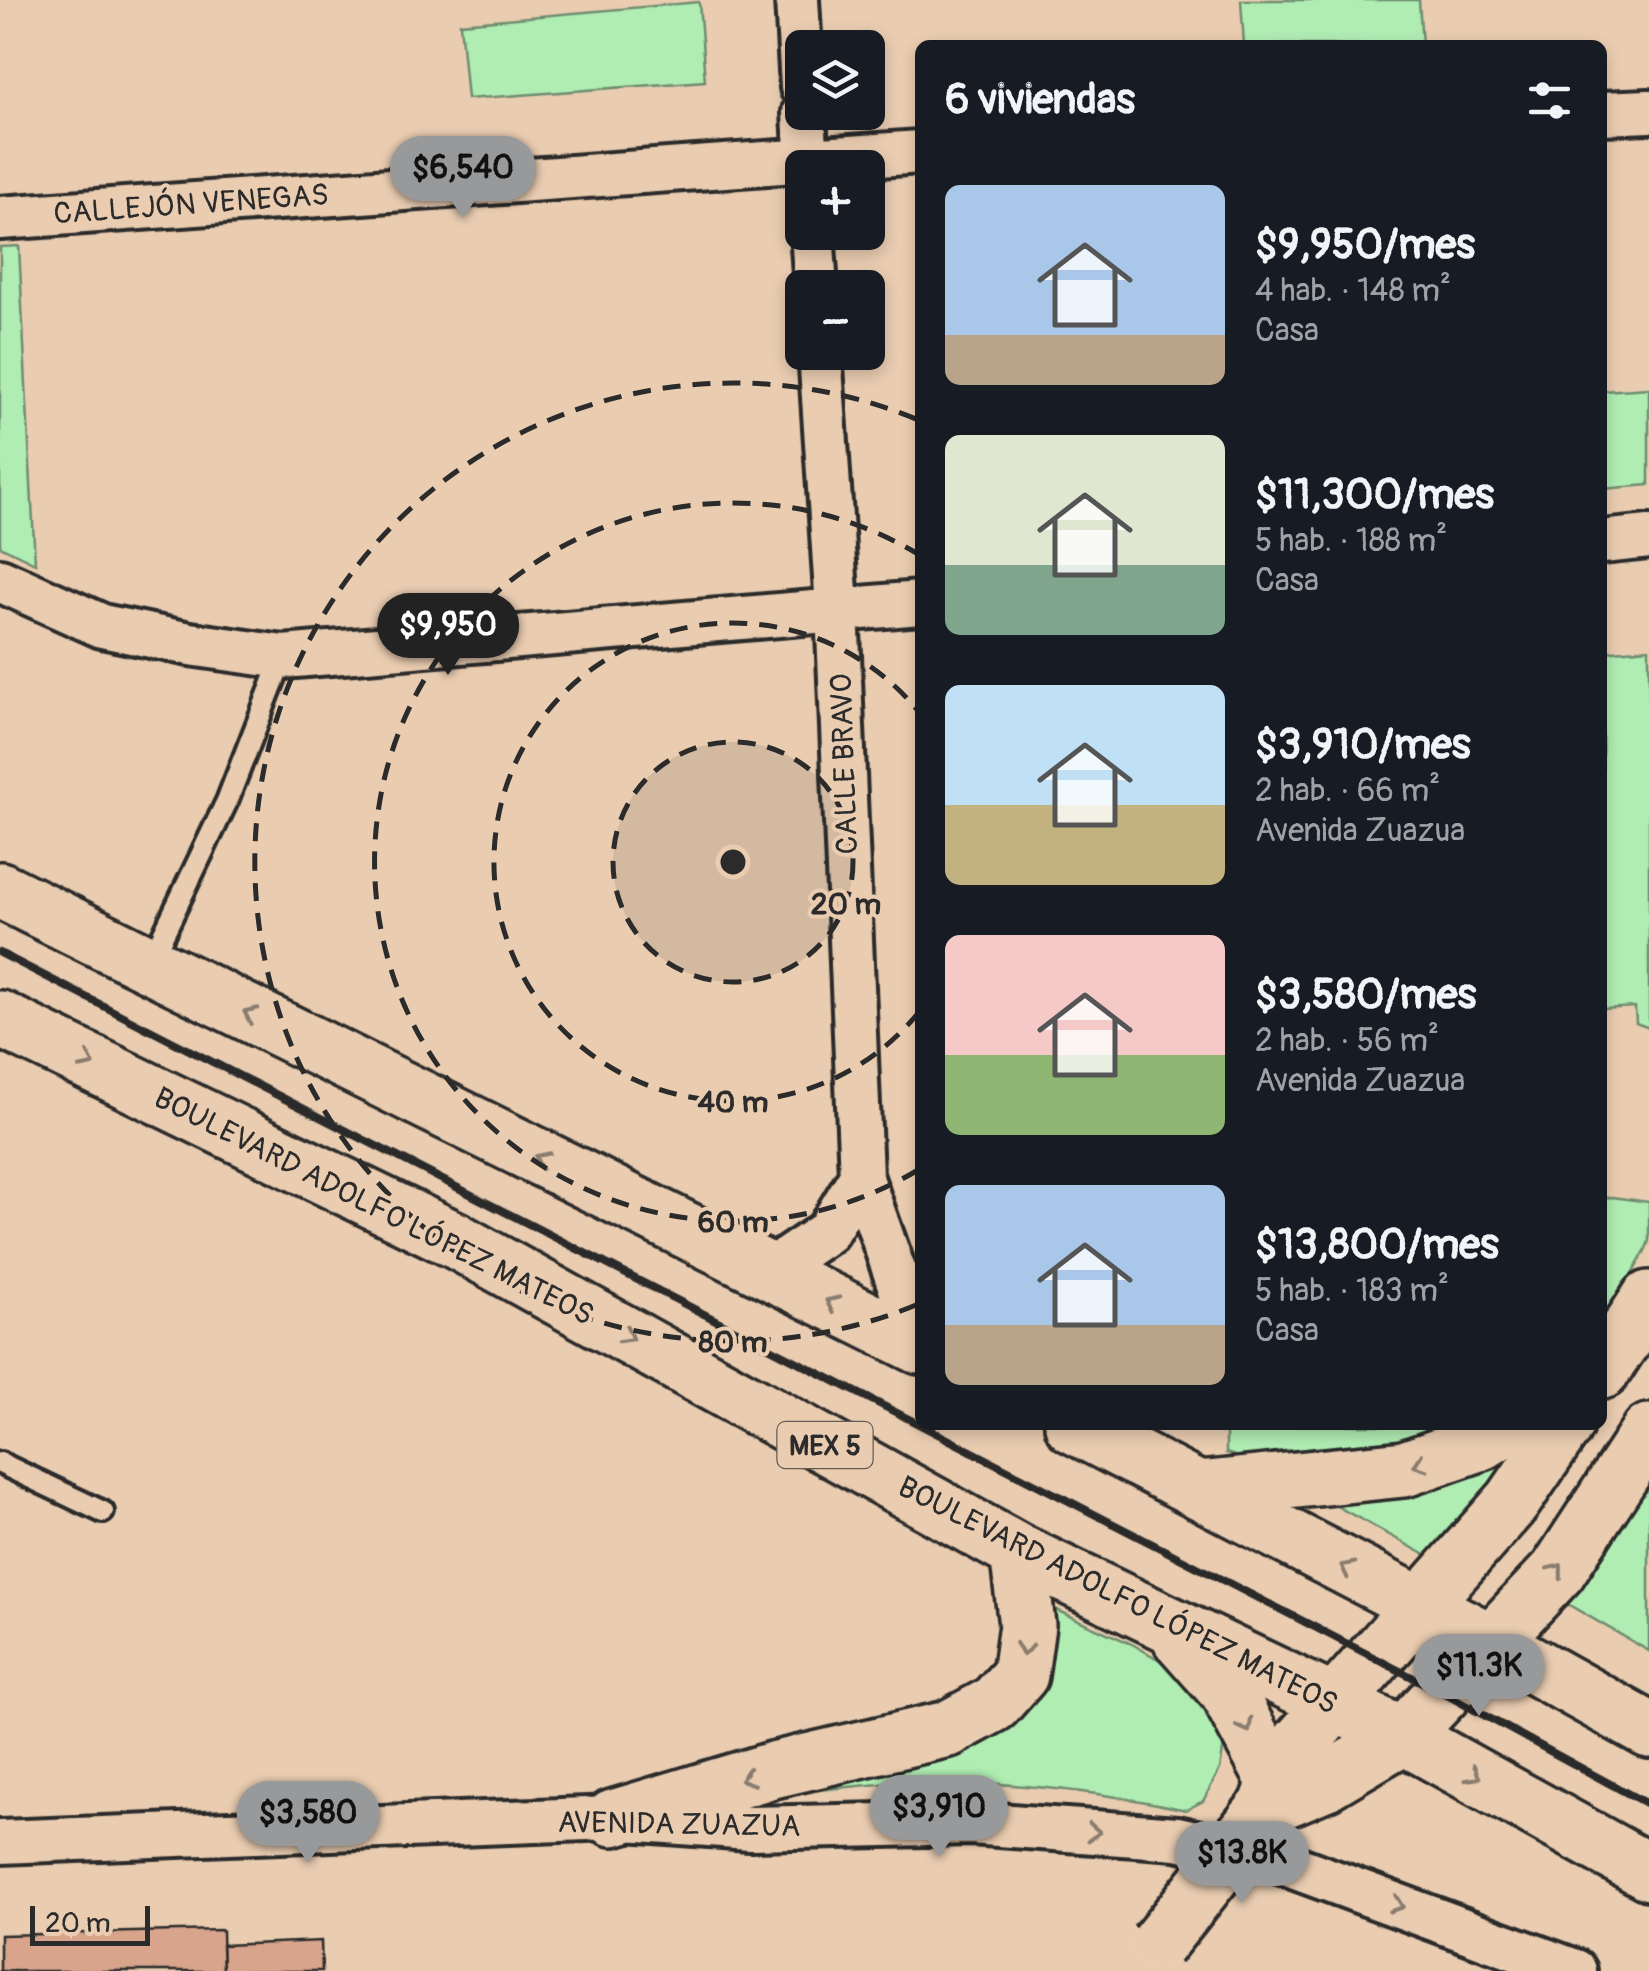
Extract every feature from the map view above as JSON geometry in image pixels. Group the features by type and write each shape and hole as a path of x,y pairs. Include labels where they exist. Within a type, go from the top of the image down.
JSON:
{"main road":[{"path":"0,890 915,1343"},
{"name":"BOULEVARD ADOLFO LÓPEZ MATEOS","path":"0,1019 456,1240 1018,1552 1403,1736 1649,1872"},
{"path":"1082,1430 1492,1642 1649,1730"},
{"path":"1198,1490 1404,1470 1482,1442 1501,1430"},
{"path":"1146,1958 1268,1802 1297,1746 1513,1501 1562,1430"},
{"path":"1268,1802 1324,1783 1403,1736 1558,1571 1649,1432"},
{"path":"613,1818 773,1770 948,1729 994,1704 1020,1674 1027,1626 1018,1552"},
{"path":"1165,1622 1227,1690 1268,1802"}],"street":[{"path":"797,0 799,30"},
{"path":"1607,113 1649,111"},
{"name":"CALLEJÓN VENEGAS","path":"885,156 915,153"},
{"name":"CALLEJÓN VENEGAS","path":"0,218 785,165"},
{"name":"CALLE BRAVO","path":"821,370 837,608 861,1176 915,1331"},
{"path":"1607,541 1649,537"},
{"path":"0,580 102,626 283,657 915,603"},
{"path":"768,1272 827,1232 861,1176"},
{"name":"AVENIDA ZUAZUA","path":"0,1842 613,1818 750,1828 971,1823 1177,1838 1272,1859 1574,1971"}],"lane":[{"path":"150,964 228,801 283,657"},
{"path":"0,1463 103,1512"}],"green space":[{"path":"1241,0 1419,0 1422,40 1244,40"},
{"path":"699,2 705,81 467,99 460,23"},
{"path":"19,246 35,563 0,546 0,247"},
{"path":"1649,388 1649,485 1607,489 1607,391"},
{"path":"1649,648 1649,1028 1636,1023 1635,1007 1607,1009 1607,652"},
{"path":"1607,1198 1649,1202 1649,1241 1607,1319"},
{"path":"1226,1430 1458,1430 1414,1446 1261,1465 1226,1453"},
{"path":"1525,1430 1536,1430 1435,1560 1320,1497"},
{"path":"1649,1484 1649,1651 1564,1602"},
{"path":"1047,1606 1132,1644 1200,1689 1225,1738 1220,1769 1203,1801 1186,1810 1066,1790 943,1782 866,1785 738,1800 1009,1724 1027,1709 1042,1673"}],"building":[{"path":"222,1930 223,1971 0,1971 0,1935"},
{"path":"321,1941 322,1971 223,1971 222,1945"}],"railway":[{"path":"0,953 915,1422"},
{"path":"930,1430 1445,1694 1649,1805"}]}
